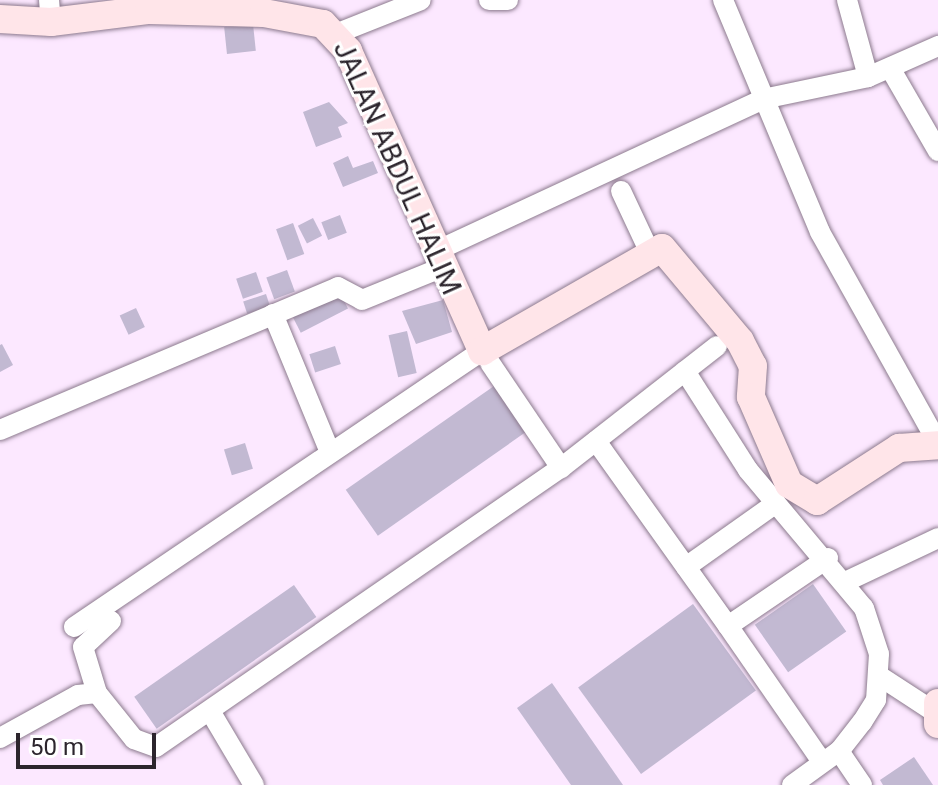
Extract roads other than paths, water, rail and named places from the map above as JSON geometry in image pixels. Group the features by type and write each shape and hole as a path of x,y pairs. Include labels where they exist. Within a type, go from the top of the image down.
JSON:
{"street":[{"path":"338,33 421,0"},
{"path":"489,0 508,0"},
{"path":"74,627 329,450 486,357 650,253 668,251 740,341 753,366 751,397 789,484 817,501 899,448 933,436 820,232 723,0"},
{"path":"847,0 868,77"},
{"name":"JALAN ABDUL HALIM","path":"0,19 50,11 126,6 265,7 338,33 438,260 486,357"},
{"path":"0,430 338,287 362,300 763,99 868,77 938,46"},
{"path":"890,68 938,151"},
{"path":"621,191 650,253"},
{"path":"273,314 329,450"},
{"path":"111,621 83,647 97,693 145,747 210,711 561,468 717,346"},
{"path":"486,357 561,468"},
{"path":"685,371 776,503 828,558 864,608 881,677 876,700 831,756 792,785"},
{"path":"596,441 728,626 831,756 862,785"},
{"path":"686,567 776,503"},
{"path":"845,582 938,538"},
{"path":"728,626 828,558"},
{"path":"881,677 936,713"},
{"path":"0,738 97,693"},
{"path":"210,711 254,785"}]}
